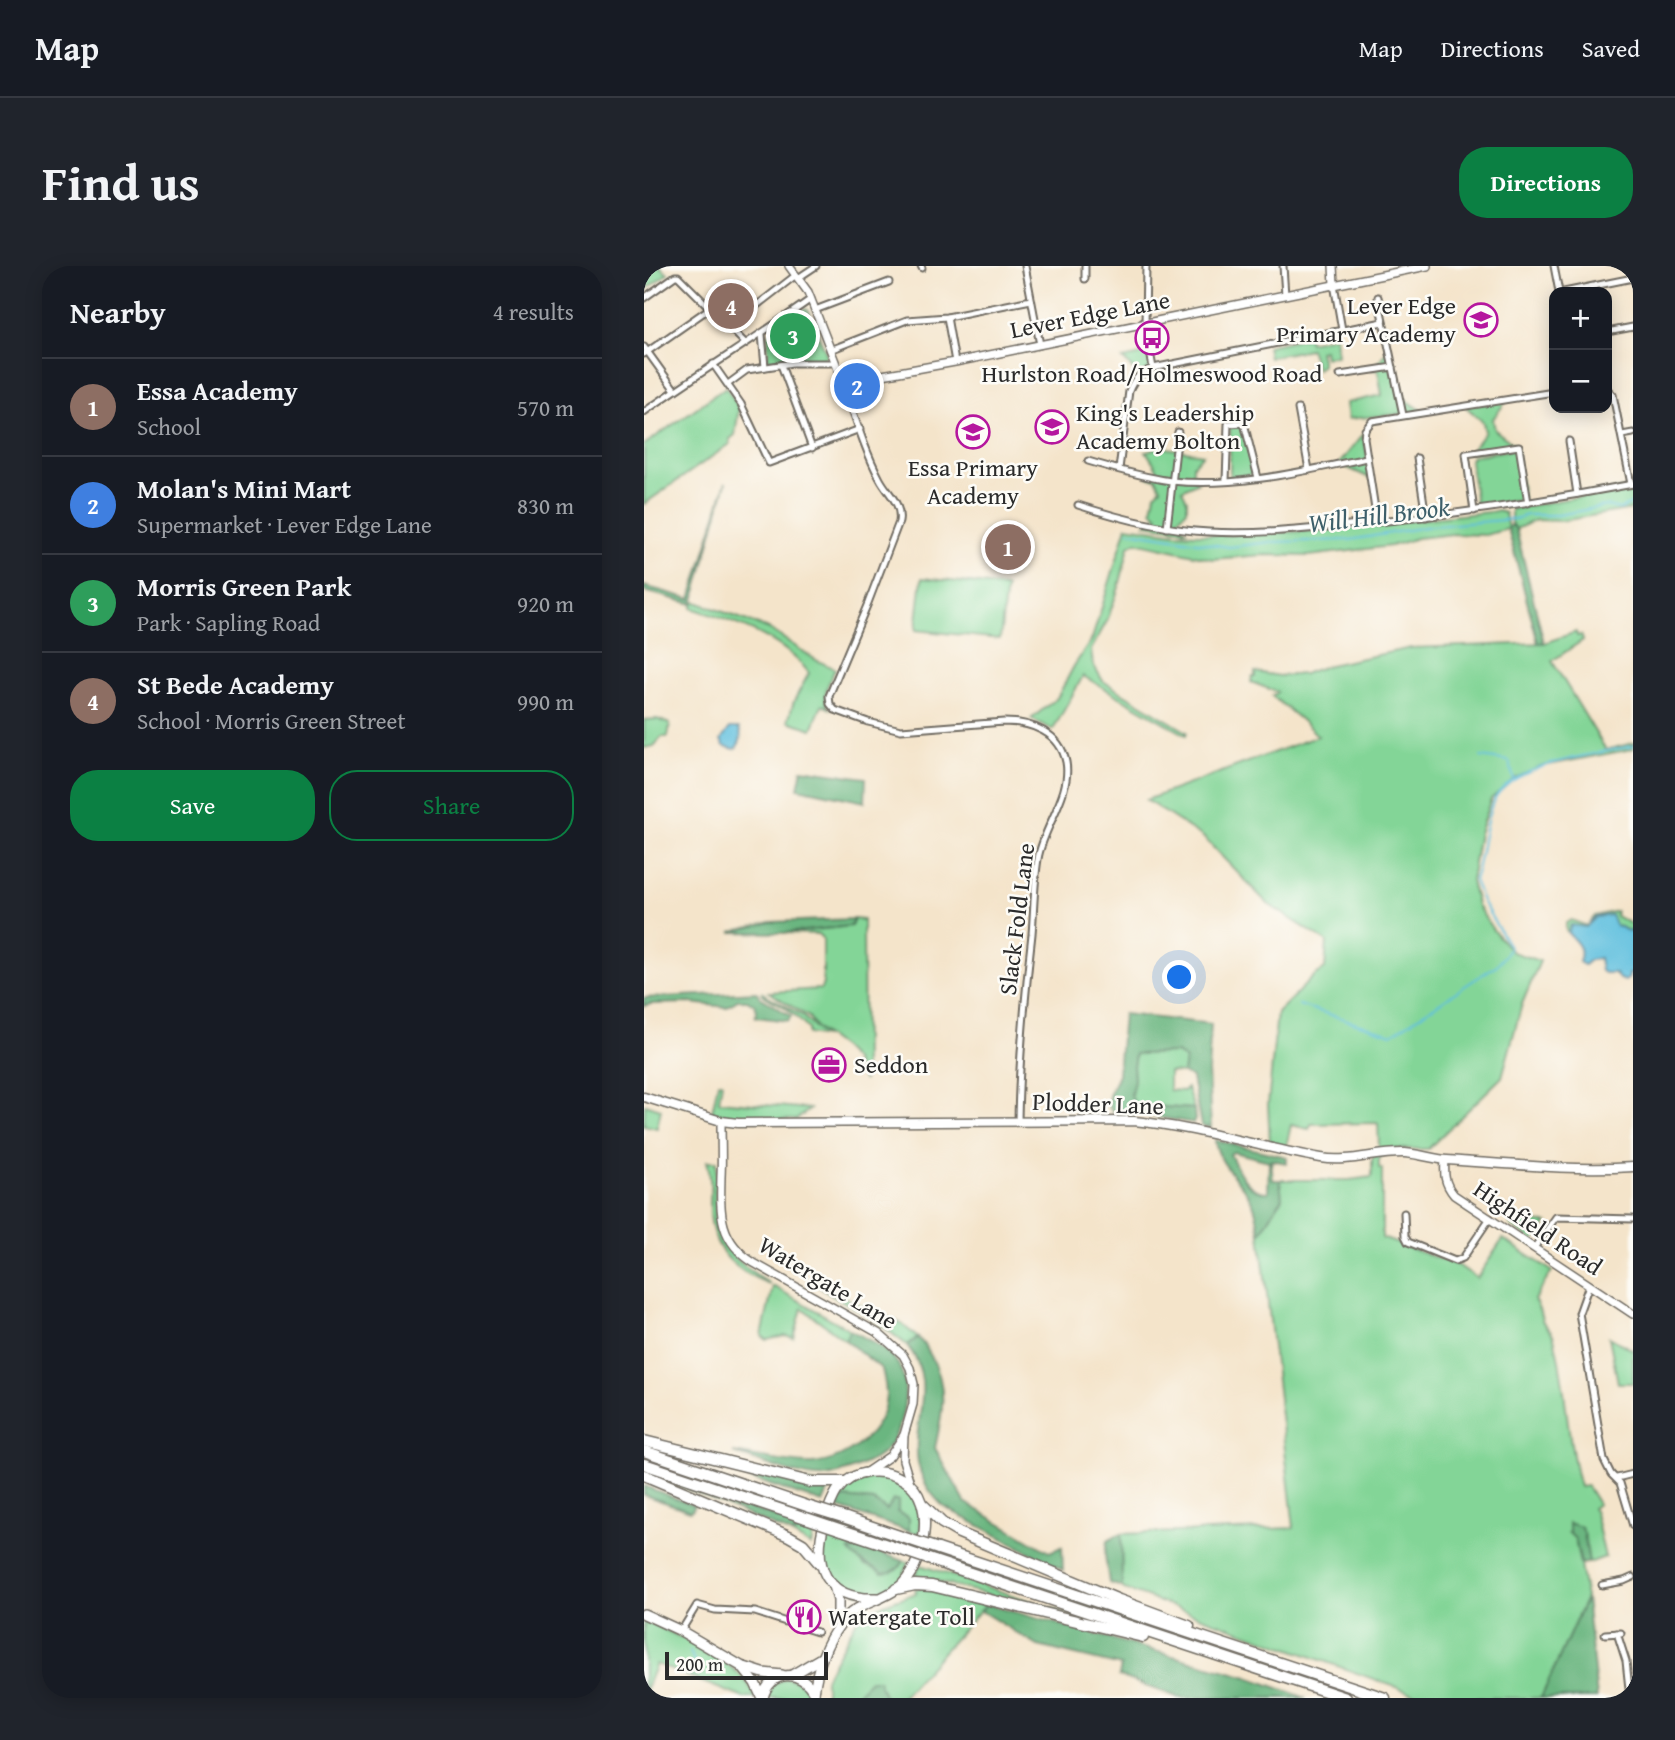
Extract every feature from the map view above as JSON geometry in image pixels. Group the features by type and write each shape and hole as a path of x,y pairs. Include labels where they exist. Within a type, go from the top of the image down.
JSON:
{"highway":[{"path":"644,1441 810,1482 844,1482"},
{"path":"644,1451 1385,1698"},
{"path":"644,1464 1346,1698"},
{"path":"644,1475 789,1536 803,1544 820,1564"},
{"path":"923,1505 959,1534 1266,1658"},
{"path":"896,1589 915,1585 932,1586 1067,1617 1228,1659"}],"main road":[{"name":"Plodder Lane","path":"644,1097 721,1121 776,1124 1134,1121 1189,1128 1322,1159 1405,1153 1445,1160 1564,1168 1633,1167"},
{"path":"814,1696 821,1658 838,1626 853,1609 877,1598 896,1589 907,1579 926,1526 923,1505 910,1483 889,1473 868,1471 844,1482 832,1499 819,1540 820,1564 834,1586 845,1594 855,1598 877,1598"},
{"path":"834,1586 838,1600 838,1626"},
{"path":"644,1614 681,1631 741,1666 806,1681 814,1696"},
{"path":"762,1698 768,1684 821,1658"},
{"path":"741,1666 755,1683 762,1698"}],"street":[{"path":"713,364 750,420 769,463 860,429 811,299 789,266"},
{"path":"729,327 797,276 816,266"},
{"path":"1025,266 1040,345"},
{"path":"1085,266 1085,279"},
{"path":"1146,266 1145,324 1153,368"},
{"path":"1283,266 1285,295"},
{"path":"1333,266 1342,330"},
{"name":"Lever Edge Lane","path":"842,382 956,362 1427,266"},
{"path":"1554,266 1560,287"},
{"path":"644,298 676,276 744,343"},
{"path":"1587,287 1633,278"},
{"path":"815,310 889,282"},
{"path":"1378,297 1403,415"},
{"path":"644,412 811,299"},
{"path":"830,350 907,320 947,317 1031,300"},
{"path":"675,390 645,351 710,308"},
{"path":"947,317 956,362"},
{"path":"1119,469 1129,391 1138,375 1153,368 1383,322"},
{"path":"1612,331 1633,327"},
{"path":"762,334 765,367"},
{"path":"728,384 745,371 765,367 835,363"},
{"path":"781,365 812,448"},
{"path":"1340,375 1393,367"},
{"path":"1377,522 1364,438 1367,425 1377,419 1549,393"},
{"path":"1078,505 1129,521 1167,528 1236,532 1426,517 1528,503 1632,484 1612,394"},
{"path":"1298,409 1309,470"},
{"path":"1226,481 1228,424 1244,423 1258,478"},
{"name":"Slack Fold Lane","path":"860,429 881,482 898,505 900,518 869,603 828,696 830,704 840,712 901,730 1020,723 1048,733 1057,741 1065,759 1065,783 1039,856 1021,1037 1018,1121"},
{"path":"1167,528 1178,432"},
{"path":"1622,435 1633,433"},
{"path":"1569,441 1577,494"},
{"path":"1474,511 1466,454 1519,446 1528,503"},
{"path":"1088,461 1172,481 1226,481 1309,470 1367,458"},
{"path":"1417,458 1426,517"},
{"name":"Watergate Lane","path":"721,1121 720,1206 722,1223 728,1237 745,1257 878,1333 898,1349 910,1368 914,1384 913,1404 904,1436 903,1460 910,1483"},
{"name":"Highfield Road","path":"1445,1160 1444,1176 1449,1189 1633,1314"},
{"path":"1404,1213 1405,1236 1408,1242 1455,1261 1463,1258 1490,1219"},
{"path":"1534,1248 1556,1217 1633,1219"},
{"path":"1589,1285 1580,1306 1580,1320 1604,1460 1623,1489 1633,1526"},
{"name":"Watergate Lane","path":"868,1471 890,1456 904,1436"},
{"path":"1616,1478 1633,1474"},
{"path":"1606,1586 1633,1577"},
{"path":"681,1631 697,1605 715,1610 755,1612 817,1632"},
{"path":"1605,1634 1619,1633 1631,1698"},
{"path":"1626,1661 1633,1658"}],"green space":[{"path":"644,266 660,266 668,273 644,291"},
{"path":"804,309 808,310 827,355 824,359 768,359 768,335"},
{"path":"1335,336 1337,355 1325,357 1324,350 1319,351 1322,364 1317,369 1310,349 1269,357 1267,346 1308,337 1309,342"},
{"path":"1389,348 1399,395 1424,412 1348,419 1346,403 1382,395 1378,370 1372,370"},
{"path":"1150,353 1153,368 1138,375 1123,359"},
{"path":"726,387 739,408 735,435 730,439 730,444 644,504 644,445"},
{"path":"1507,400 1493,419 1495,430 1516,446 1469,453 1485,432 1483,422 1465,406"},
{"path":"1241,426 1254,474 1230,477 1230,427"},
{"path":"1364,433 1370,478 1339,464"},
{"path":"1160,447 1203,454 1193,465 1193,477 1198,482 1182,490 1187,500 1187,510 1177,520 1186,530 1146,524 1158,516 1152,510 1155,494 1161,488 1156,478 1148,477 1158,470 1146,451"},
{"path":"1516,449 1523,500 1476,506 1470,460 1472,456"},
{"path":"726,482 693,604 644,591 644,586 691,599"},
{"path":"1633,487 1633,509 1561,521 1536,520 1516,529 1511,524 1511,509"},
{"path":"1498,511 1505,513 1508,529 1485,535 1453,534 1417,538 1391,546 1309,556 1263,555 1212,559 1136,542 1129,546 1107,621 1091,650 1093,664 1103,681 1187,732 1186,735 1083,676 1053,730 1031,719 1057,698 1092,639 1127,526 1176,533 1224,535 1309,531"},
{"path":"1511,524 1516,529 1544,643 1538,643 1508,529"},
{"path":"922,578 1006,587 1000,639 916,630"},
{"path":"694,601 769,629 816,660 835,669 825,699 829,708 822,705 812,729 788,721 794,701 809,673 798,660 756,632 692,608"},
{"path":"1576,632 1583,640 1552,661 1606,750 1633,743 1633,749 1543,766 1515,778 1491,799 1479,833 1471,881 1477,905 1512,952 1540,961 1522,1004 1502,1077 1428,1149 1385,1149 1379,1159 1379,1168 1382,1168 1382,1238 1459,1266 1477,1278 1503,1239 1552,1271 1534,1300 1543,1322 1554,1338 1575,1469 1580,1487 1587,1486 1598,1504 1592,1508 1605,1557 1589,1563 1584,1533 1569,1533 1575,1538 1586,1598 1541,1698 1426,1698 1122,1587 1121,1534 1294,1528 1260,1234 1282,1198 1280,1180 1349,1180 1372,1177 1372,1160 1379,1147 1378,1123 1311,1124 1309,1129 1291,1125 1286,1147 1270,1143 1268,1105 1277,1013 1314,976 1325,969 1327,942 1268,904 1203,837 1146,800 1318,736 1272,696 1277,692 1251,682 1255,672 1280,676 1303,674 1329,665 1411,648 1544,643"},
{"path":"657,719 670,724 668,737 662,737 654,746 644,748 644,720"},
{"path":"802,769 866,778 865,802 798,788"},
{"path":"1616,911 1616,916 1633,925 1633,933 1615,925 1592,920 1588,925 1595,916"},
{"path":"854,919 863,920 864,1081 853,1059 817,1029 809,1017 769,992 821,989 823,983 823,939 818,934 785,933 851,926"},
{"path":"854,919 851,926 785,933 731,932 771,922"},
{"path":"1571,920 1586,926 1571,925 1568,933 1566,931 1566,923"},
{"path":"757,992 760,997 791,1016 788,1021 755,1017 757,1010 754,1004 747,1000 738,1000 726,1007 690,1003 644,1006 644,998"},
{"path":"761,992 803,1016 824,1037 808,1034 808,1029 785,1007"},
{"path":"1123,1014 1211,1024 1208,1071 1211,1128 1201,1126 1192,1078 1183,1073 1185,1060 1177,1053 1135,1054 1131,1095 1135,1105 1194,1109 1193,1123 1139,1114 1115,1114 1109,1107 1109,1096 1118,1074"},
{"path":"1177,1053 1185,1060 1183,1073 1169,1072 1169,1090 1183,1091 1187,1088 1194,1109 1134,1105 1130,1095 1134,1080 1135,1054"},
{"path":"718,1082 722,1082 719,1101 810,1109 796,1120 754,1119 712,1112"},
{"path":"645,1104 661,1109 657,1128 644,1125"},
{"path":"1215,1140 1287,1157 1287,1163 1271,1160 1273,1180 1280,1180 1282,1198 1260,1234 1252,1202 1225,1166","holes":["1233,1152 1269,1161 1268,1192 1261,1192 1244,1180 1230,1154"]},
{"path":"707,1161 717,1161 715,1204 719,1234 735,1257 770,1284 736,1266 727,1258 715,1237 711,1224"},
{"path":"1513,1222 1547,1223 1534,1241 1510,1225"},
{"path":"811,1282 902,1324 918,1338 907,1345 877,1322"},
{"path":"773,1286 850,1330 845,1340 802,1308 794,1338 785,1336 767,1340 762,1336"},
{"path":"850,1330 889,1353 902,1374 904,1409 897,1432 885,1451 857,1467 826,1477 793,1473 733,1453 813,1464 839,1457 862,1442 879,1421 886,1395 882,1369 845,1340"},
{"path":"1609,1337 1633,1350 1633,1383 1618,1383"},
{"path":"918,1338 937,1368 942,1390 942,1413 935,1448 965,1502 1049,1552 1062,1547 1063,1570 944,1507 927,1486 919,1465 917,1445 922,1385 918,1365 907,1345"},
{"path":"745,1470 830,1487 823,1503 743,1476"},
{"path":"650,1474 814,1529 811,1546 791,1534 798,1532 798,1525 736,1504 734,1509"},
{"path":"881,1475 900,1484 914,1496 920,1513 919,1534 909,1531 909,1518 897,1512 898,1505 887,1510 873,1501 844,1498 834,1506 842,1493 853,1483"},
{"path":"644,1486 694,1505 693,1509 690,1511 644,1495"},
{"path":"843,1498 873,1501 887,1510 893,1500 898,1500 898,1512 909,1518 909,1531 836,1507"},
{"path":"736,1504 799,1525 798,1532 791,1534 734,1509"},
{"path":"1569,1523 1581,1527 1584,1533 1589,1563 1581,1564 1575,1539 1569,1533"},
{"path":"824,1533 869,1549 854,1549 864,1565 875,1568 900,1567 904,1561 909,1562 899,1580 885,1590 874,1593 853,1591 843,1587 828,1572 823,1558"},
{"path":"1121,1534 1122,1587 1109,1583 1105,1555 1107,1541"},
{"path":"869,1549 904,1561 894,1570 882,1573 856,1558 849,1550"},
{"path":"936,1554 1192,1640 1182,1639 935,1557"},
{"path":"920,1565 1076,1616 930,1580 913,1580"},
{"path":"924,1588 986,1604 901,1698 885,1698 878,1681 858,1692 858,1698 825,1698 825,1679 858,1618 884,1604 916,1593 915,1589"},
{"path":"1586,1598 1597,1698 1541,1698"},
{"path":"986,1604 1248,1677 1306,1698 1180,1698 1119,1676 1121,1666 1038,1646 981,1611"},
{"path":"644,1620 691,1642 724,1662 749,1685 755,1698 744,1698 656,1664 644,1693"},
{"path":"786,1678 802,1684 811,1698 767,1698 773,1684"},
{"path":"870,1680 878,1680 885,1698 858,1698 858,1692"}],"water":[{"path":"730,728 739,728 740,731 739,744 735,749 724,746 721,740"},
{"path":"1611,915 1615,925 1633,933 1633,974 1629,974 1625,981 1619,979 1615,973 1601,971 1599,958 1584,965 1579,962 1580,949 1568,933 1571,925 1586,927 1596,917"}],"waterway":[{"name":"Will Hill Brook","path":"1128,531 1229,547 1271,542 1350,540 1432,526 1515,519 1527,515 1558,515 1606,506 1620,509 1633,503"},
{"path":"1299,1005 1392,1034 1497,965 1510,948 1482,901 1474,880 1493,802 1502,789 1516,778 1535,770 1577,757 1633,746"},
{"path":"1481,757 1509,761 1514,780"},
{"path":"690,1651 698,1671"}],"place":[{"name":"St Bede Academy","path":"731,306"},
{"name":"Lever Edge Primary Academy","path":"1481,320"},
{"name":"Morris Green Park","path":"793,336"},
{"name":"Hurlston Road/Holmeswood Road","path":"1152,338"},
{"name":"Molan's Mini Mart","path":"857,386"},
{"name":"King's Leadership Academy Bolton","path":"1052,427"},
{"name":"Essa Primary Academy","path":"973,432"},
{"name":"Essa Academy","path":"1008,547"},
{"name":"Seddon","path":"829,1065"},
{"name":"Watergate Toll","path":"804,1617"}]}
